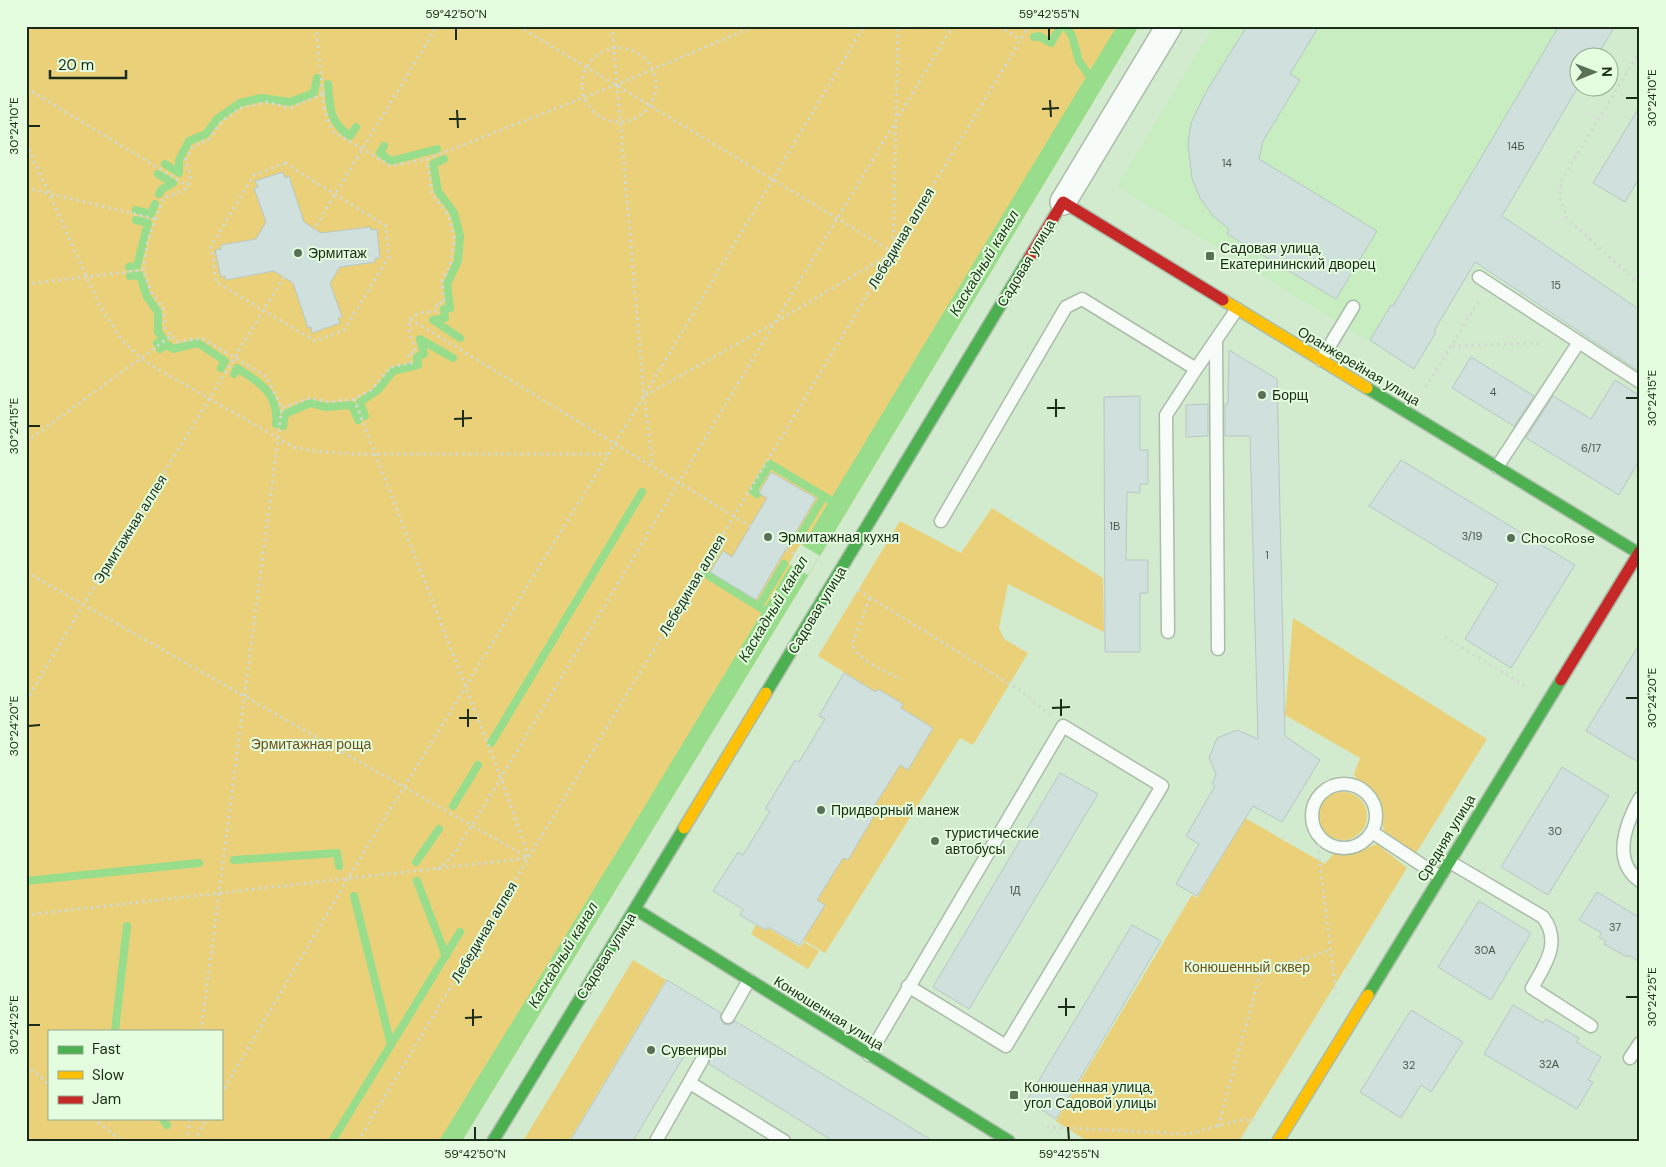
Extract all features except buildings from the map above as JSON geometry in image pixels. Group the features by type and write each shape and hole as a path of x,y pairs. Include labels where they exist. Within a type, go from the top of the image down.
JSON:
{"main road":[{"name":"Оранжерейная улица","path":"1063,202 1639,553"},
{"name":"Садовая улица","path":"492,1141 635,909 1063,202"},
{"name":"Средняя улица","path":"1278,1141 1639,553"},
{"name":"Конюшенная улица","path":"635,909 1009,1141"}],"street":[{"name":"Садовая улица","path":"1063,202 1169,26"}],"lane":[{"path":"1479,277 1640,382"},
{"path":"941,521 1066,307 1082,299 1196,369"},
{"path":"1321,360 1353,307"},
{"path":"1168,632 1166,416 1237,309"},
{"path":"1216,342 1218,649"},
{"path":"1497,467 1579,342"},
{"path":"869,1054 908,986 1063,726 1162,786 1006,1046 908,986"},
{"path":"1344,784 1355,786 1364,792 1371,800 1375,821 1372,832 1358,844 1349,848 1339,848 1322,839 1315,831 1312,820 1316,800 1328,789 1344,784"},
{"path":"1640,798 1629,817 1624,850 1628,870 1640,881"},
{"path":"1372,832 1440,877"},
{"path":"1450,862 1543,917 1551,933 1551,954 1532,988 1591,1026"},
{"path":"728,1017 749,980"},
{"path":"1630,1058 1640,1043"},
{"path":"656,1141 702,1060"},
{"path":"690,1083 784,1141"}],"path":[{"path":"316,26 324,108 332,131 391,166 427,159 618,84 755,26"},
{"path":"313,231 437,26"},
{"path":"518,26 618,84 893,252"},
{"path":"612,26 644,396 653,466"},
{"path":"222,1092 347,880 466,689 607,454 644,396 864,26"},
{"path":"893,252 898,26"},
{"path":"438,870 454,854 501,778 953,26"},
{"path":"999,26 1021,40"},
{"name":"Лебединая аллея","path":"358,1141 1028,28"},
{"path":"614,48 635,52 644,58 652,69 656,86 650,105 633,120 621,122 602,118 588,106 584,97 583,76 587,67 598,54 614,48"},
{"path":"1640,51 1561,181 1559,189 1567,218 1640,285"},
{"path":"26,88 188,186"},
{"path":"201,1030 282,408 266,377 235,357 202,338 177,342 165,328 164,310 151,291 143,270 147,246 164,197 179,194 188,186 190,171 185,161 193,146 209,139 232,113 253,104 267,102 290,108 323,94"},
{"path":"26,143 88,277 110,321 122,340 142,359 294,447 314,452 375,454 607,454"},
{"path":"282,408 310,398 330,402 354,399 370,390 391,367 411,363 408,354 416,352 408,329 410,320 418,312 437,311 437,304 444,303 442,281 450,266 454,247 452,223 441,204 432,194 427,159"},
{"path":"285,163 335,195 386,226 389,257 344,330 315,341 216,282 211,246 254,175 285,163"},
{"path":"26,188 156,219"},
{"path":"644,396 774,324 893,252"},
{"path":"26,284 143,270"},
{"name":"Эрмитажная аллея","path":"26,701 284,278"},
{"path":"1426,387 1490,284"},
{"path":"410,320 750,526"},
{"path":"26,442 171,336"},
{"path":"1452,346 1579,342"},
{"path":"354,399 501,778 529,858"},
{"path":"788,550 814,566"},
{"path":"26,572 529,858"},
{"path":"852,588 1018,690 1063,726"},
{"path":"870,598 852,644 861,656 901,680"},
{"path":"1445,637 1525,686"},
{"path":"1322,839 1318,846 1336,994"},
{"path":"26,915 438,870 529,858"},
{"path":"1218,1126 1261,972 1331,950"},
{"path":"26,1065 48,1083"},
{"path":"96,1120 122,1141"},
{"path":"187,1141 190,1120"},
{"path":"194,1141 206,1120"},
{"path":"1047,1127 1188,1134 1240,1120 1258,1120"}],"shaded area":[{"path":"1214,26 1615,26 1590,48 1568,48 1568,98 1572,98 1504,213 1490,205 1434,331 1436,332 1414,369 1117,186"}],"green space":[{"name":"Эрмитажная роща","path":"26,26 1139,26 814,566 462,1141 26,1141"},
{"path":"992,508 1103,578 1104,632 1008,584 999,628 1004,639 1028,653 973,745 960,738 825,953 803,940 825,905 817,900 843,858 848,860 877,811 873,808 900,765 907,770 933,728 901,708 903,704 878,689 876,692 818,656 900,521 961,553"},
{"path":"1293,618 1487,739 1416,853 1384,831 1376,798 1354,774 1360,758 1285,715"},
{"path":"1343,792 1352,794 1360,799 1365,807 1367,816 1365,825 1360,833 1352,838 1343,840 1334,838 1326,833 1321,825 1319,816 1321,807 1326,799 1334,794"},
{"name":"Конюшенный сквер","path":"1245,818 1325,864 1334,853 1351,854 1377,844 1407,868 1239,1141 1087,1141 1056,1121 1192,895 1197,898"},
{"path":"756,925 766,931 768,928 800,947 804,942 819,951 808,969 751,934"},
{"path":"633,960 666,980 569,1141 523,1141"}],"water":[{"name":"Каскадный канал","path":"1117,26 1139,26 814,566 462,1141 439,1141 623,842"}],"pier":[{"path":"800,544 820,556 808,575 789,564"}],"waterway":[{"path":"1034,37 1039,36 1051,43 1061,26"},
{"path":"1066,26 1072,36 1079,61 1093,81"},
{"path":"165,164 179,173 179,160 189,141 206,134 217,119 240,103 261,98 290,102 314,93 317,78"},
{"path":"328,84 330,107 334,120 350,136 356,127"},
{"path":"384,146 380,153 391,161 437,149"},
{"path":"444,159 433,164 438,191 454,213 460,236 458,261 447,284 450,308 444,309 445,318 433,320 460,338"},
{"path":"158,174 173,183 162,189 159,194"},
{"path":"136,210 151,214 155,204"},
{"path":"129,267 137,266 148,223 136,220"},
{"path":"130,276 140,275 147,297 158,312 158,332 163,338 157,343"},
{"path":"365,416 360,402 378,390 393,371 418,365 417,357 424,354 420,339 453,358"},
{"path":"160,349 167,344 173,349 198,343 225,361 221,368"},
{"path":"234,374 237,368 253,378 266,390 274,405 276,424"},
{"path":"283,426 285,414 310,403 326,407 352,405 358,420"},
{"path":"757,494 753,491 770,464 830,500"},
{"path":"491,743 642,492"},
{"path":"798,539 824,496"},
{"name":"Каскадный канал","path":"719,546 703,572 764,610"},
{"name":"Каскадный канал","path":"759,606 784,564"},
{"path":"453,806 478,765"},
{"path":"416,862 439,829"},
{"path":"234,860 337,853 339,866"},
{"path":"26,881 199,863"},
{"path":"417,881 446,956"},
{"path":"354,896 391,1045"},
{"path":"115,1030 127,926"},
{"path":"332,1141 460,932"},
{"path":"163,1120 167,1125"}],"traffic: fast":[{"path":"766,693 1029,258"},
{"path":"1367,388 1640,554"},
{"path":"1368,995 1561,680"},
{"path":"493,1141 684,828"},
{"path":"635,909 1009,1141"}],"traffic: slow":[{"path":"1223,300 1367,388"},
{"path":"684,828 766,693"},
{"path":"1278,1141 1368,995"}],"traffic: jam":[{"path":"1029,258 1063,202 1223,300"},
{"path":"1561,680 1640,551"}],"place":[{"name":"Эрмитаж","path":"298,253"},
{"name":"Садовая улица, Екатерининский дворец","path":"1210,256"},
{"name":"Борщ","path":"1262,395"},
{"name":"Эрмитажная кухня","path":"768,537"},
{"name":"ChocoRose","path":"1511,538"},
{"name":"Придворный манеж","path":"821,810"},
{"name":"туристические автобусы","path":"935,841"},
{"name":"Сувениры","path":"651,1050"},
{"name":"Конюшенная улица, угол Садовой улицы","path":"1014,1095"}]}
